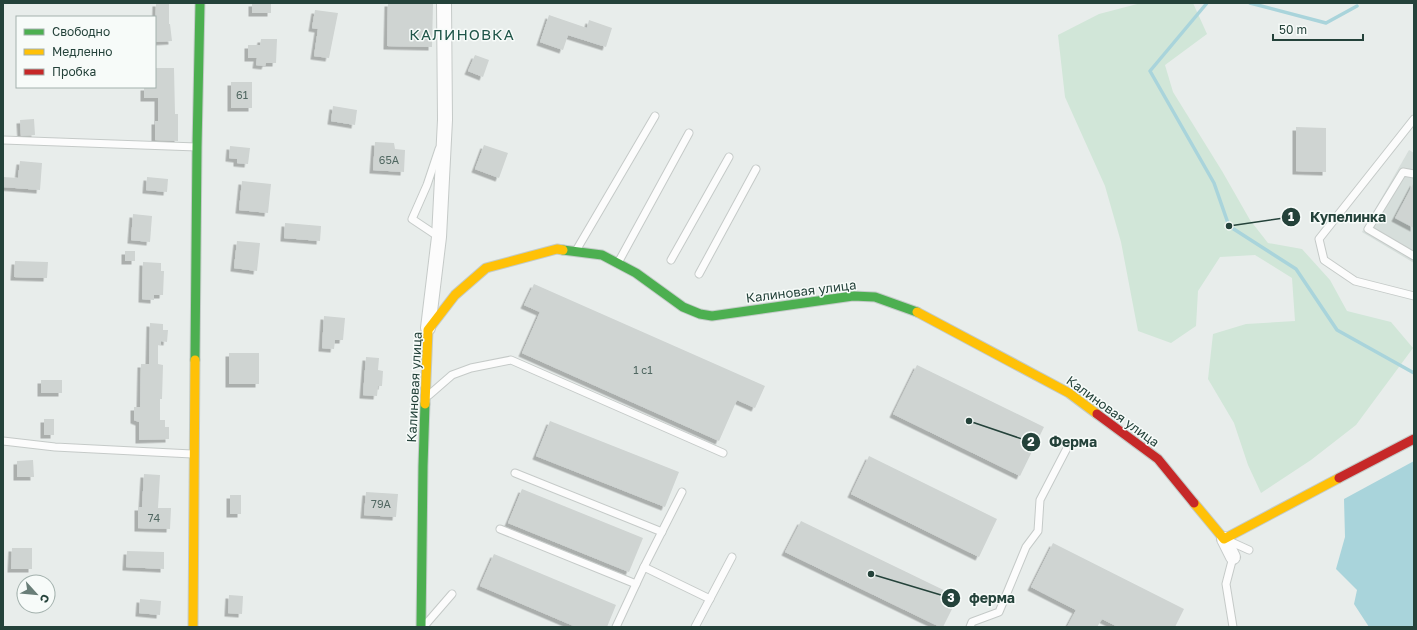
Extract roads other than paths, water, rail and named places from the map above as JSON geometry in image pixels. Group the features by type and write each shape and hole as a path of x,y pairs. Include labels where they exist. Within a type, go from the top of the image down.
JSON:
{"street":[{"path":"193,627 197,147 200,3"},
{"path":"428,330 438,237 444,133 444,3"},
{"name":"Калиновая улица","path":"422,627 423,466 428,330 455,295 486,268 557,249 602,255 618,262 636,273 683,307 700,314 712,316 853,296 875,297 924,315 1069,393 1158,459 1224,539"},
{"path":"1233,557 1224,539 1414,439"}],"lane":[{"path":"576,251 655,116"},
{"path":"1414,119 1319,239 1324,260 1355,281 1414,296"},
{"path":"438,237 412,219 427,185 444,133"},
{"path":"618,262 689,133"},
{"path":"3,140 197,147"},
{"path":"671,260 728,157"},
{"path":"699,274 756,169"},
{"path":"1414,174 1404,172 1368,229 1414,256"},
{"path":"426,397 452,375 471,368 511,360 723,453"},
{"path":"3,442 55,447 195,454"},
{"path":"970,627 972,622 999,612 1026,548 1038,531 1040,500 1066,450"},
{"path":"515,473 662,532"},
{"path":"616,627 682,492"},
{"path":"500,529 636,584"},
{"path":"1224,539 1249,550"},
{"path":"695,627 732,557"},
{"path":"1233,557 1226,584 1233,627"},
{"path":"644,567 710,598"},
{"path":"422,627 452,594"}],"water":[{"path":"1414,461 1414,627 1369,627 1354,604 1357,590 1336,569 1345,537 1344,499"}],"waterway":[{"path":"1207,3 1150,71 1214,183 1229,226 1296,269 1337,330 1414,373"},
{"path":"1250,3 1326,23 1357,6"}],"place":[{"name":"Купелинка","path":"1229,226"},
{"name":"Ферма","path":"969,421"},
{"name":"ферма","path":"871,574"}],"district":[{"name":"КАЛИНОВКА","path":"462,35"}]}
